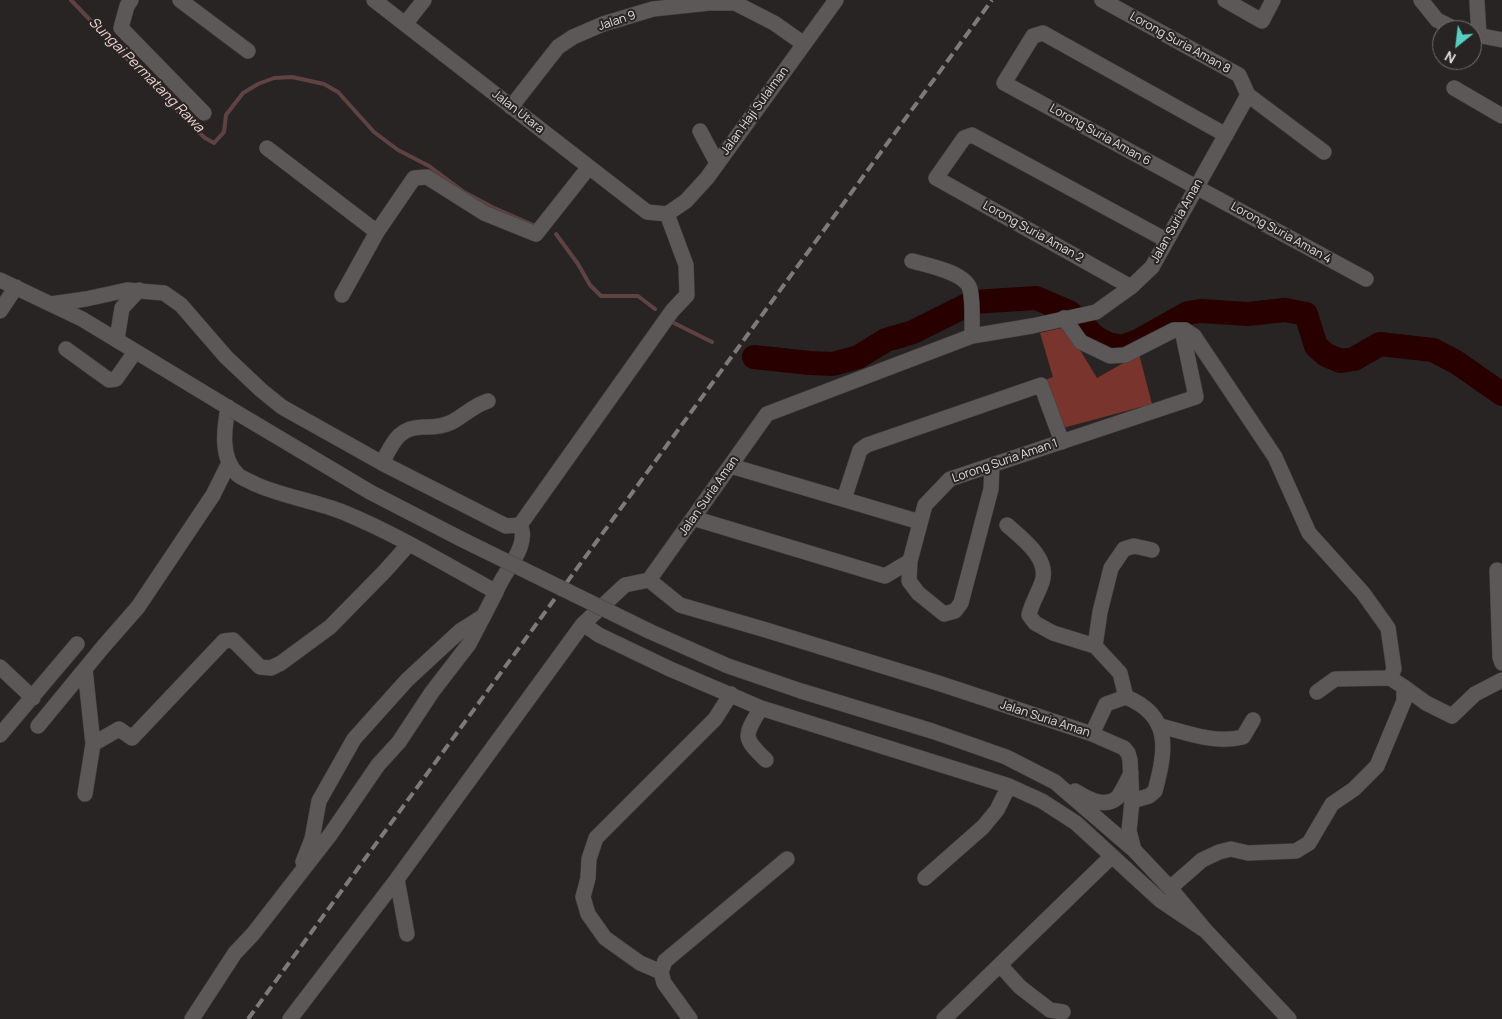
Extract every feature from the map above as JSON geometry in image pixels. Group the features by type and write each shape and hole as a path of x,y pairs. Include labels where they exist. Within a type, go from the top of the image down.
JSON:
{"street":[{"path":"131,0 127,6 122,28 204,113"},
{"path":"180,0 248,51"},
{"name":"Jalan Utara","path":"374,0 647,212 667,214"},
{"path":"405,24 424,0"},
{"name":"Jalan Haji Sulaiman","path":"667,214 686,201 717,163 836,0"},
{"name":"Lorong Suria Aman 8","path":"1102,0 1239,75 1248,95"},
{"path":"1225,0 1262,21 1273,0"},
{"path":"1421,0 1437,20"},
{"path":"1476,20 1477,2"},
{"name":"Jalan 9","path":"511,107 558,47 573,37 603,24 653,9 709,3 735,3 774,23 804,44"},
{"name":"Lorong Suria Aman 6","path":"1196,187 1004,82 1034,36 1043,33 1226,134"},
{"path":"1482,36 1502,40"},
{"path":"1454,88 1502,116"},
{"path":"1248,95 1324,152"},
{"name":"Jalan Suria Aman","path":"1134,850 1129,831 1132,801 1131,773 1128,753 1124,748 1092,734 909,674 680,605 649,580 767,414 972,336 1032,326 1096,312 1131,287 1152,267 1248,95"},
{"path":"700,131 717,163"},
{"name":"Lorong Suria Aman 2","path":"1131,287 936,178 964,138 972,136 1166,240"},
{"path":"267,148 377,232"},
{"path":"342,295 377,232 414,178 427,177 484,214 536,234 589,167"},
{"name":"Lorong Suria Aman 4","path":"1196,187 1366,279"},
{"path":"520,525 672,311 688,295 686,265 667,214"},
{"path":"912,261 965,280 970,288 972,336"},
{"path":"0,280 82,319 370,492 651,632 728,666 801,691 932,731 1006,757 1090,799 1104,803 1117,798 1131,773"},
{"path":"0,311 16,287"},
{"path":"51,304 127,290 164,293 182,305 226,358 282,407 382,463 506,526 520,525"},
{"path":"117,340 122,308 139,290"},
{"path":"1064,318 1081,342 1110,356 1125,355 1174,330 1185,330 1194,336 1275,457 1310,533 1364,593 1388,628 1394,669 1390,678"},
{"name":"Lorong Suria Aman 1","path":"992,465 991,489 961,603 955,611 944,614 918,593 909,581 910,561 925,506 950,479 992,465 1062,442 1196,397 1182,330"},
{"path":"66,349 109,380 116,379 135,352"},
{"path":"844,499 860,450 1041,385 1062,442"},
{"path":"382,463 394,441 405,430 416,426 442,426 452,422 478,404 488,401"},
{"path":"231,409 224,431 229,463 239,476 262,487 344,513 408,544 496,592"},
{"path":"38,726 103,646 138,607 213,495 229,463"},
{"path":"731,466 920,522"},
{"path":"693,518 884,576 910,561"},
{"path":"192,1019 235,953 253,934 330,835 378,765 399,742 432,692 469,644 499,584 516,558 522,544 523,530 520,525"},
{"path":"1007,525 1030,546 1044,566 1042,582 1032,603 1029,615 1035,623 1053,633 1094,646 1120,673 1126,697"},
{"path":"93,744 119,729 132,738 224,641 233,640 260,667 271,668 281,663 330,627 385,571 408,544"},
{"path":"1094,646 1111,568 1124,549 1134,546 1152,550"},
{"path":"1497,570 1500,656 1502,663"},
{"path":"290,1019 397,879 583,624 625,585 649,580"},
{"path":"299,874 312,838 319,801 354,738 407,680 460,631 484,616"},
{"path":"583,624 599,635 670,669 761,708 1009,786 1042,801 1076,823 1160,900 1206,931"},
{"path":"0,735 77,644"},
{"path":"0,667 32,698"},
{"path":"85,669 93,744 85,794"},
{"path":"1316,692 1335,679 1390,678 1426,703 1452,716 1475,694 1502,680"},
{"path":"1170,888 1202,860 1219,852 1231,849 1248,853 1296,851 1309,843 1332,804 1354,789 1377,766 1404,701 1404,687"},
{"path":"661,972 640,963 605,938 588,914 583,897 588,878 589,859 596,838 715,719 731,694"},
{"path":"1092,734 1106,704 1126,697 1140,703 1161,726 1196,736 1229,740 1243,737 1253,720"},
{"path":"761,708 750,726 748,738 750,744 766,760"},
{"path":"1132,801 1149,796 1155,791 1164,747 1161,726"},
{"path":"1055,782 1134,850 1170,888 1206,931 1289,1019"},
{"path":"925,878 983,827 997,810 1009,786"},
{"path":"944,1019 1112,856"},
{"path":"690,1019 664,983 661,972 665,961 787,859"},
{"path":"397,879 407,934"},
{"path":"1000,965 1020,987 1050,1010 1063,1012"}],"shaded area":[{"path":"1066,327 1097,378 1139,354 1152,404 1063,428 1045,380 1053,377 1040,333"}],"waterway":[{"name":"Sungai Permatang Rawa","path":"71,0 183,117 205,138 214,143 224,132 226,115 243,93 258,84 274,78 292,77 324,84 338,92 374,132 398,150 429,166 464,192 533,225"},
{"name":"Sungai Permatang Rawa","path":"556,234 578,264 590,285 601,296 638,296 655,309"},
{"name":"Sungai Permatang Rawa","path":"754,357 833,364 858,357 886,340 913,332 973,302 1036,298 1069,312 1095,337 1108,344 1122,347 1138,341 1188,313 1201,311 1248,314 1285,310 1306,314 1316,346 1326,355 1341,361 1354,359 1380,344 1433,350 1456,362 1502,394"},
{"name":"Sungai Permatang Rawa","path":"674,323 712,342"}],"railway":[{"path":"248,1019 992,0"}]}
